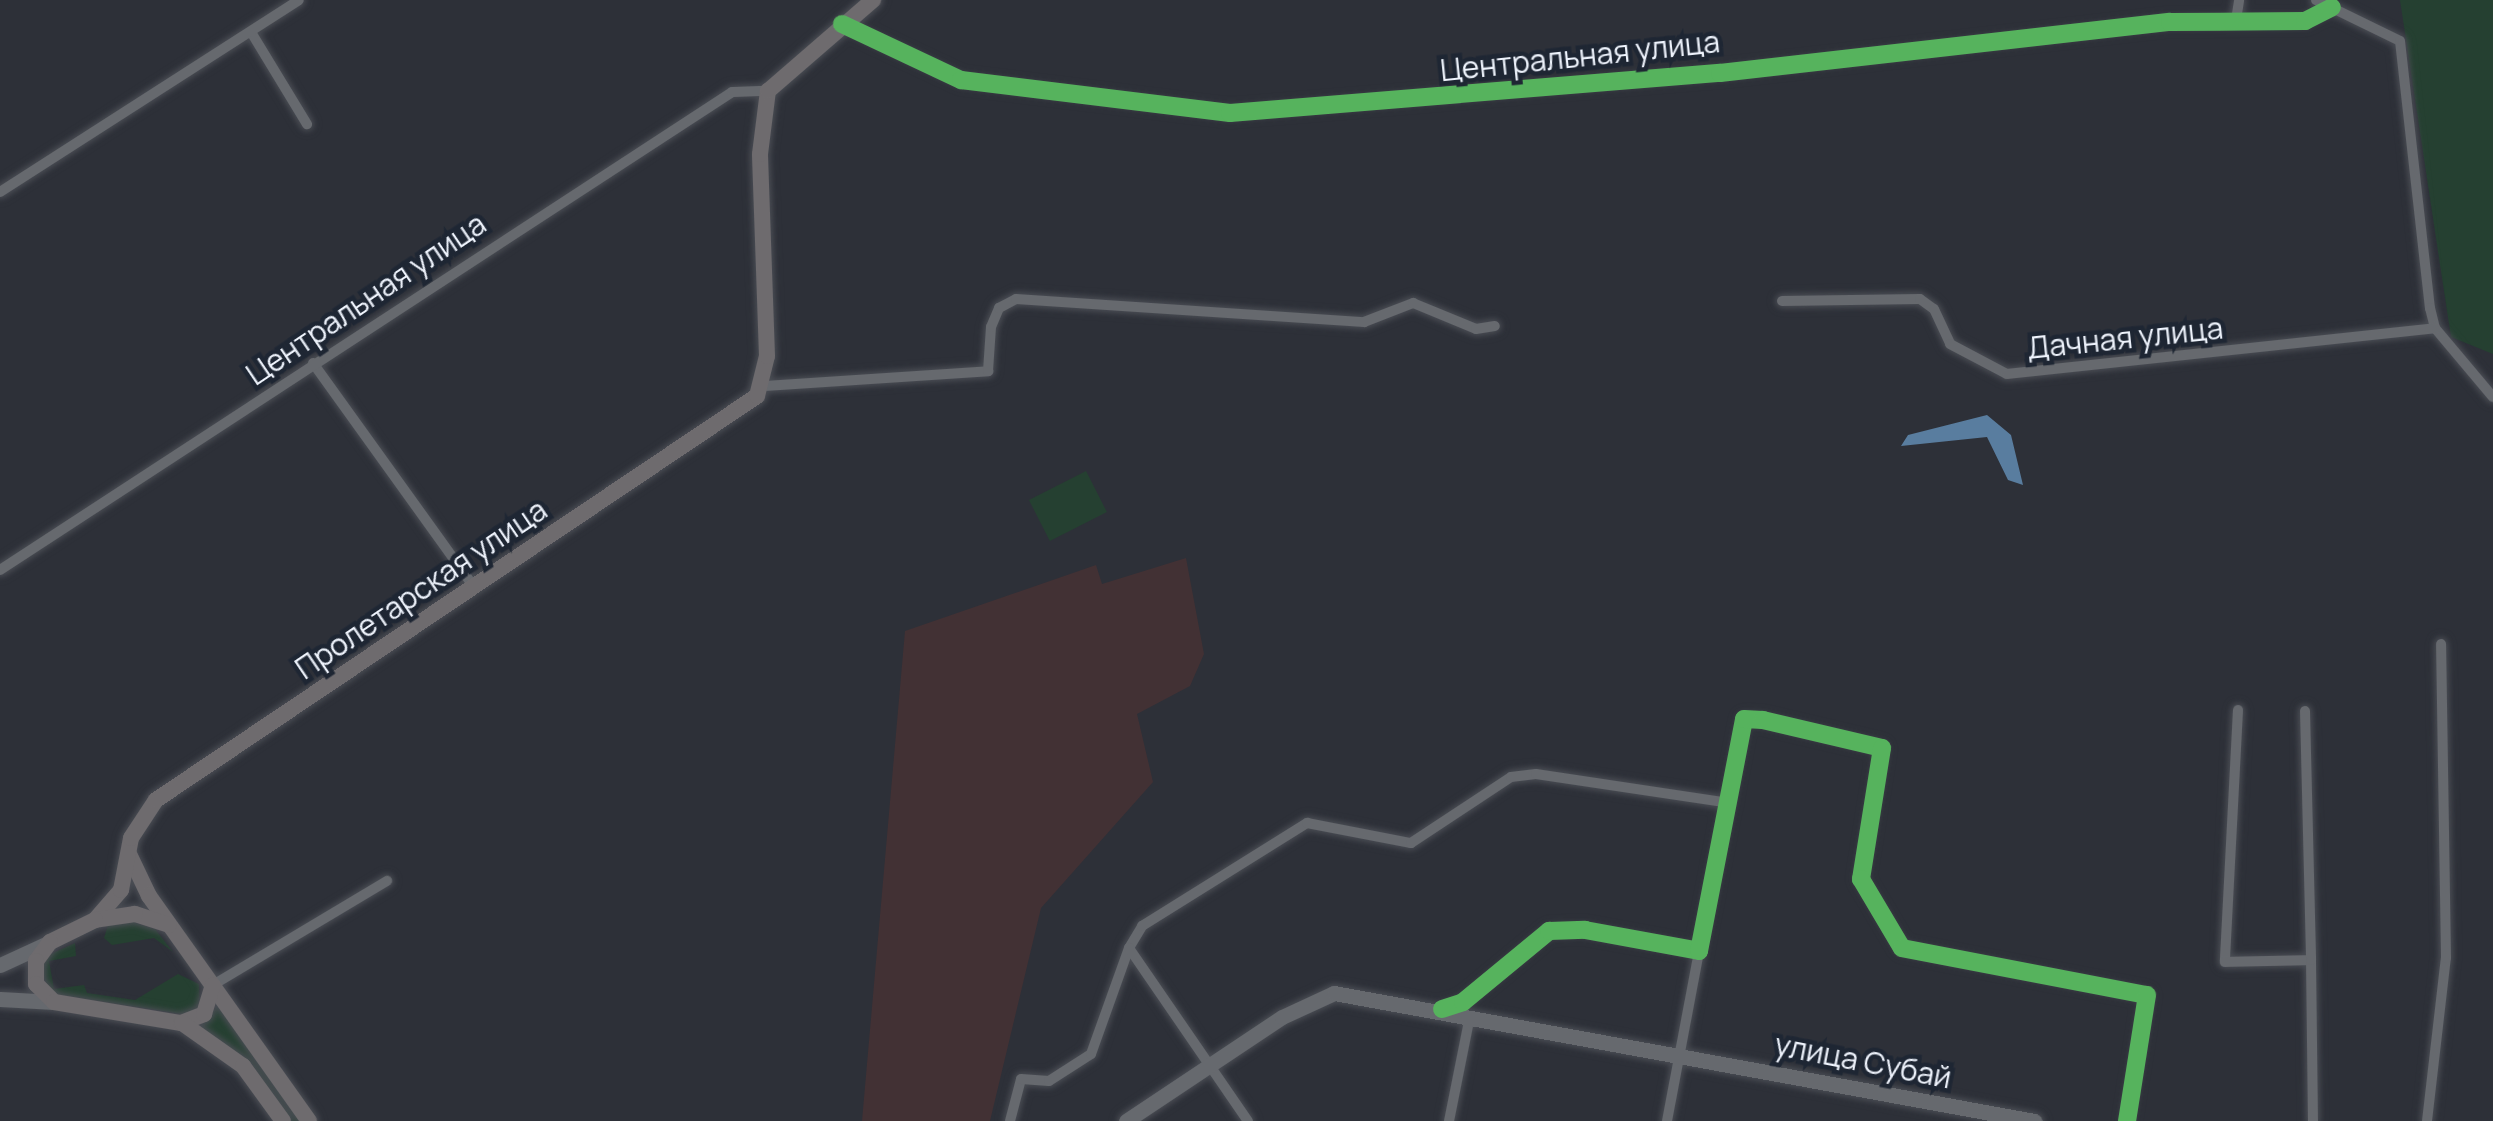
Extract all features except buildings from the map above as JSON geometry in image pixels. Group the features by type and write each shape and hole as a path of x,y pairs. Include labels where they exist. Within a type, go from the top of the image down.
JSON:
{"main road":[{"path":"765,386 760,154 767,91 873,0"},
{"name":"Пролетарская улица","path":"95,920 121,890 136,824 156,800 765,386"},
{"path":"128,852 169,925 309,1121"},
{"path":"169,925 135,914 95,920 50,942 33,975 54,1002 181,1023 233,1056 283,1121"},
{"path":"181,1023 204,1014 213,985"}],"street":[{"path":"0,192 299,0"},
{"path":"2236,20 2239,0"},
{"path":"2317,0 2381,28 2402,53 2435,328 2493,397"},
{"name":"Центральная улица","path":"842,24 961,80 1230,113 1445,100 2236,20 2305,21 2332,7"},
{"path":"251,32 307,124"},
{"name":"Центральная улица","path":"0,570 732,92 767,91"},
{"path":"765,386 988,371 991,327 999,308 1016,299 1307,322 1364,322 1413,303 1475,329 1495,326"},
{"name":"Дачная улица","path":"1783,302 1920,299 1934,309 1950,344 2007,374 2435,328"},
{"path":"314,363 473,586"},
{"path":"2427,1121 2446,958 2441,644"},
{"path":"2238,710 2225,962 2311,960"},
{"path":"2305,711 2313,1121"},
{"path":"1667,1121 1744,719 1882,748 1861,879 1902,948 2147,995 2127,1121"},
{"path":"1010,1121 1021,1079 1049,1081 1090,1054 1142,926 1307,823 1412,843 1511,777 1536,774 1729,803"},
{"path":"213,985 387,881"},
{"path":"1442,1009 1463,1002 1549,931 1699,951"},
{"path":"0,965 50,942"},
{"path":"1130,948 1248,1121"},
{"name":"улица Субай","path":"1126,1121 1211,1062 1334,993 1442,1009 2034,1121"},
{"path":"0,999 54,1002"},
{"path":"1449,1121 1470,1016"}],"shaded area":[{"path":"1186,558 1204,654 1190,686 1137,714 1153,782 1041,908 990,1121 862,1121 905,631 1096,565 1102,584"}],"green space":[{"path":"2400,0 2493,0 2493,354 2451,337"},
{"path":"1086,471 1107,512 1050,541 1029,500"},
{"path":"130,921 155,929 173,952 154,938 112,945 104,938 108,925"},
{"path":"75,943 76,956 49,961 54,989 84,985 87,993 135,1000 178,974 199,984 200,1007 188,1015 54,994 39,971 44,957"},
{"path":"220,1003 305,1121 286,1121 197,1028"}],"water":[{"path":"1987,415 2011,435 2023,485 2008,480 1987,437 1901,446 1908,435"}],"cycle path":[{"path":"842,24 961,80 1230,113 1720,73 2170,22 2305,21 2332,7"},
{"path":"1442,1009 1463,1002 1549,931 1585,930 1699,951 1744,719 1763,720 1882,748 1861,879 1902,948 2147,995 2127,1121"}]}
